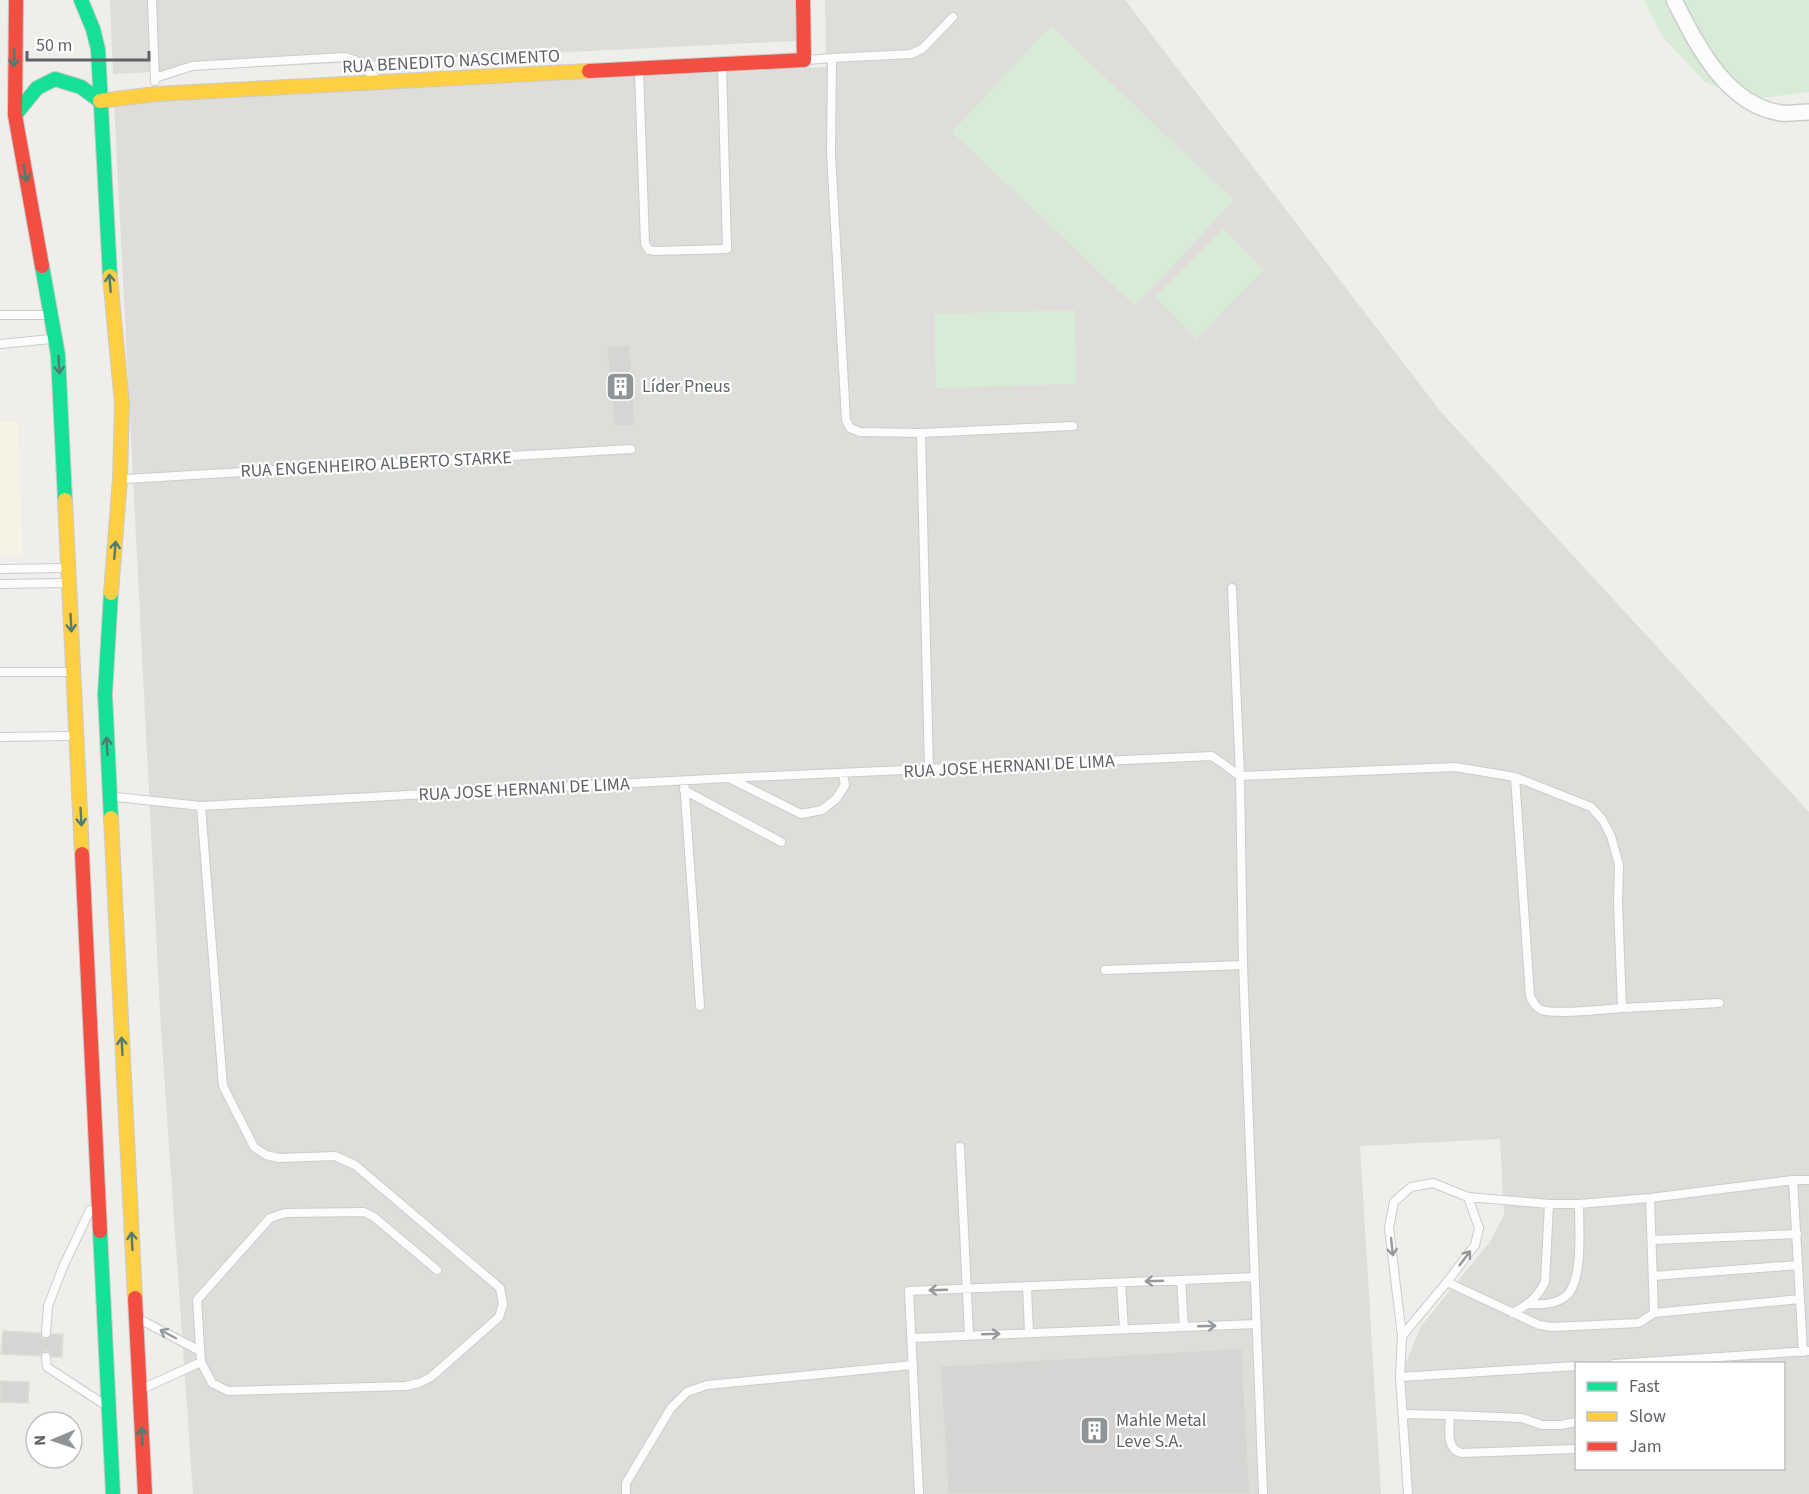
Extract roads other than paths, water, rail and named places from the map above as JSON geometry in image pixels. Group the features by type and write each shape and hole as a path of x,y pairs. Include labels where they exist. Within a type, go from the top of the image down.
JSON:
{"main road":[{"path":"16,0 11,24 11,116 52,315 58,355 113,1494"},
{"path":"81,0 93,29 98,49 108,247 122,405 120,480 105,694 145,1494"},
{"path":"803,0 804,60"},
{"name":"RUA BENEDITO NASCIMENTO","path":"100,101 156,94 804,60"},
{"path":"11,116 37,88 55,79 81,87 100,101"}],"street":[{"path":"1674,0 1692,36 1726,83 1753,105 1782,113 1809,111"}],"lane":[{"path":"152,0 156,94"},
{"path":"804,60 911,54 922,50 953,18"},
{"path":"155,78 192,66 345,57 355,60 382,83"},
{"path":"832,58 831,154 846,420 850,428 860,432 921,433 1073,426"},
{"path":"639,69 645,244 649,250 655,251 728,249 722,64"},
{"path":"0,315 52,315"},
{"path":"0,344 56,338"},
{"path":"921,433 929,770"},
{"name":"RUA ENGENHEIRO ALBERTO STARKE","path":"120,480 631,449"},
{"path":"0,569 69,568"},
{"path":"0,584 69,583"},
{"path":"1232,588 1240,777 1243,965 1263,1494"},
{"path":"0,672 74,672"},
{"path":"0,737 77,736"},
{"name":"RUA JOSE HERNANI DE LIMA","path":"110,796 201,806 728,778 1212,756 1240,777"},
{"path":"1240,777 1455,767 1515,777 1591,807 1602,819 1611,836 1619,865 1622,1008"},
{"path":"728,778 801,814 822,810 836,799 845,785 843,774"},
{"path":"1515,777 1530,996 1534,1004 1540,1010 1553,1011 1719,1003"},
{"path":"684,781 700,1006"},
{"path":"684,790 781,842"},
{"path":"201,806 223,1086 254,1147 266,1155 279,1158 335,1156 356,1165 500,1288 503,1304 499,1317 431,1377 412,1385 228,1391 212,1383 201,1362 197,1300 270,1218 285,1213 364,1212 374,1217 436,1270"},
{"path":"1105,970 1243,965"},
{"path":"960,1147 969,1335"},
{"path":"1644,1362 1806,1351 1800,1299 1793,1180"},
{"path":"1408,1494 1400,1377 1402,1336 1389,1228 1394,1202 1411,1187 1433,1183 1468,1197 1549,1204 1579,1204 1809,1180"},
{"path":"46,1333 48,1306 63,1267 98,1192"},
{"path":"1402,1336 1475,1245 1479,1228 1468,1197"},
{"path":"1650,1198 1654,1313"},
{"path":"1512,1313 1529,1304 1540,1293 1545,1282 1549,1204"},
{"path":"1529,1304 1545,1305 1556,1302 1568,1294 1575,1280 1579,1204"},
{"path":"1653,1240 1797,1234"},
{"path":"1653,1276 1798,1265"},
{"path":"919,1494 909,1291 1254,1277"},
{"path":"1181,1280 1184,1327"},
{"path":"1121,1282 1124,1329"},
{"path":"1447,1282 1539,1325 1552,1327 1639,1323 1654,1313 1800,1299"},
{"path":"1027,1287 1029,1333"},
{"path":"136,1318 200,1351"},
{"path":"912,1338 1256,1324"},
{"path":"46,1356 47,1367 108,1407"},
{"path":"140,1390 201,1362"},
{"path":"626,1494 626,1483 631,1473 671,1408 687,1392 707,1385 913,1365"},
{"path":"1400,1377 1575,1366"},
{"path":"1403,1414 1522,1418 1542,1425 1575,1422"},
{"path":"1449,1415 1450,1444 1454,1450 1461,1453 1575,1449"}],"place":[{"name":"Líder Pneus","path":"621,386"},
{"name":"Mahle Metal Leve S.A.","path":"1095,1430"}]}
